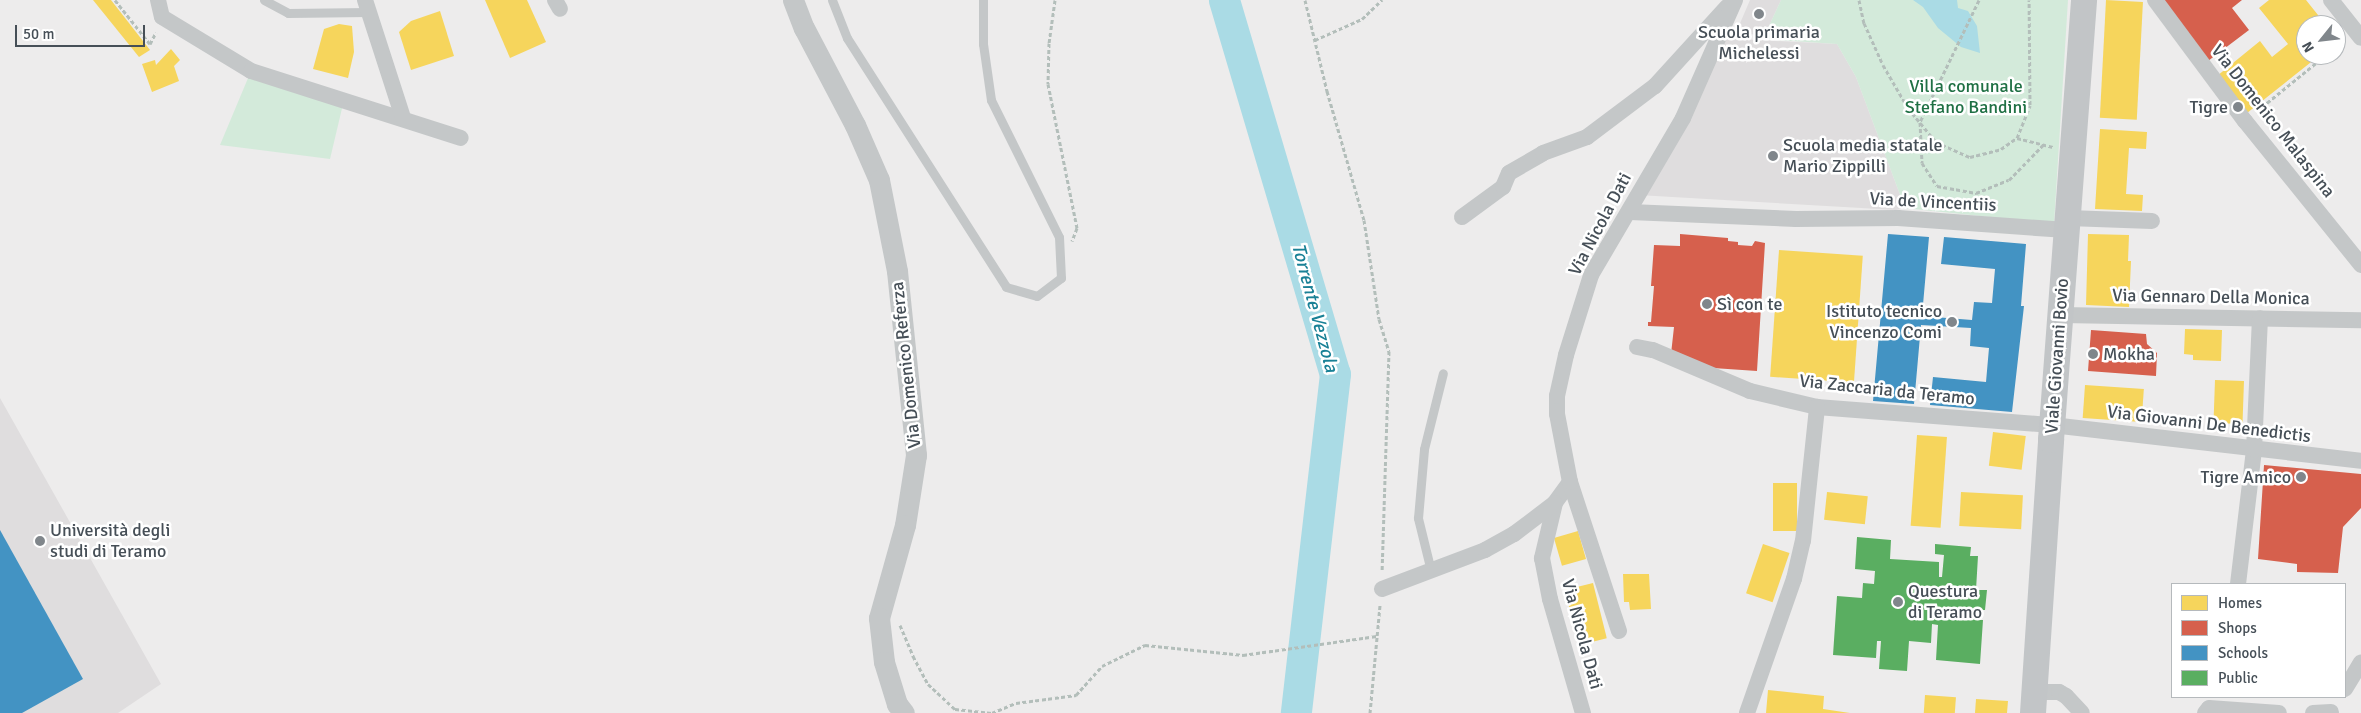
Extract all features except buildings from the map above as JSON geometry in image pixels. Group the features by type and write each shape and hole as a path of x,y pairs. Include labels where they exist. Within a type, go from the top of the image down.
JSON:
{"main road":[{"name":"Viale Giovanni Bovio","path":"2033,703 2084,0"}],"street":[{"path":"158,0 162,17 251,71 461,138"},
{"name":"Via Domenico Referza","path":"793,0 804,28 854,125 878,180 897,271 916,455 905,524 879,618 884,662 897,704 904,713"},
{"name":"Via Domenico Referza","path":"798,0 804,28"},
{"path":"1462,217 1503,187 1509,173 1543,153 1588,137 1655,86 1734,0"},
{"name":"Via Nicola Dati","path":"1619,631 1570,482 1557,414 1557,396 1566,355 1591,275 1630,212 1683,118 1734,0"},
{"name":"Via Domenico Malaspina","path":"2155,0 2245,121 2361,264"},
{"path":"2331,0 2361,38"},
{"path":"367,6 403,118"},
{"name":"Via de Vincentiis","path":"1630,212 1796,219 1898,218 2067,224 2152,221"},
{"name":"Via Gennaro Della Monica","path":"2061,315 2361,320"},
{"path":"2238,583 2254,450 2260,318"},
{"name":"Via Zaccaria da Teramo","path":"1637,347 1653,350 1750,391 1817,407 2052,426"},
{"path":"1747,713 1794,579 1803,541 1817,407"},
{"name":"Via Giovanni De Benedictis","path":"2052,426 2361,461"},
{"name":"Via Nicola Dati","path":"1570,482 1555,503 1542,558 1550,599 1583,713"},
{"path":"1382,589 1486,550 1514,534 1555,503"},
{"path":"2346,687 2361,662"},
{"path":"2033,703 2059,692 2066,696 2082,713"},
{"path":"2312,713 2331,712 2339,698"},
{"path":"2205,713 2209,708 2279,713"}],"lane":[{"path":"264,0 288,13 367,6"},
{"path":"832,0 848,38 1006,287 1037,296 1061,278 1059,237 991,100 983,44 984,0"},
{"path":"1431,571 1418,518 1424,449 1443,373"}],"path":[{"path":"115,0 150,44"},
{"path":"1055,0 1048,43 1048,84 1077,228 1071,244"},
{"path":"1305,0 1364,220 1379,319 1389,351 1382,589 1370,713"},
{"path":"1315,40 1362,19 1382,0"},
{"path":"1859,0 1864,22 1883,65 1908,108 1936,142 1970,157 2001,149 2017,138 2030,105 2029,0"},
{"path":"1978,0 1920,122 1922,163 1937,186 1976,193 2009,180 2043,145"},
{"path":"2245,121 2314,65"},
{"path":"2017,138 2073,150"},
{"path":"899,622 912,656 928,684 955,708 992,713 1016,703 1076,695 1102,666 1145,645 1243,655 1377,636"}],"shaded area":[{"name":"Scuola primaria Michelessi","path":"1750,0 1781,0 1763,39 1738,28"},
{"name":"Scuola media statale Mario Zippilli","path":"1718,38 1837,44 1856,77 1905,208 1896,210 1638,195"},
{"name":"Università degli studi di Teramo","path":"0,398 161,684 118,713 0,713"}],"green space":[{"name":"Villa comunale Stefano Bandini","path":"1781,0 2068,0 2054,224 1905,208 1856,77 1837,44 1763,39"},
{"path":"251,71 344,100 330,159 220,145"}],"water":[{"path":"1913,0 1957,0 1958,8 1968,11 1977,26 1980,53 1961,47 1938,28 1923,7"}],"waterway":[{"name":"Torrente Vezzola","path":"1224,0 1335,374 1296,713"}],"place":[{"name":"Scuola primaria Michelessi","path":"1759,14"},
{"name":"Tigre","path":"2238,107"},
{"name":"Scuola media statale Mario Zippilli","path":"1773,156"},
{"name":"Sì con te","path":"1707,304"},
{"name":"Istituto tecnico Vincenzo Comi","path":"1952,322"},
{"name":"Mokha","path":"2093,354"},
{"name":"Tigre Amico","path":"2301,477"},
{"name":"Università degli studi di Teramo","path":"40,541"},
{"name":"Questura di Teramo","path":"1898,602"}]}
